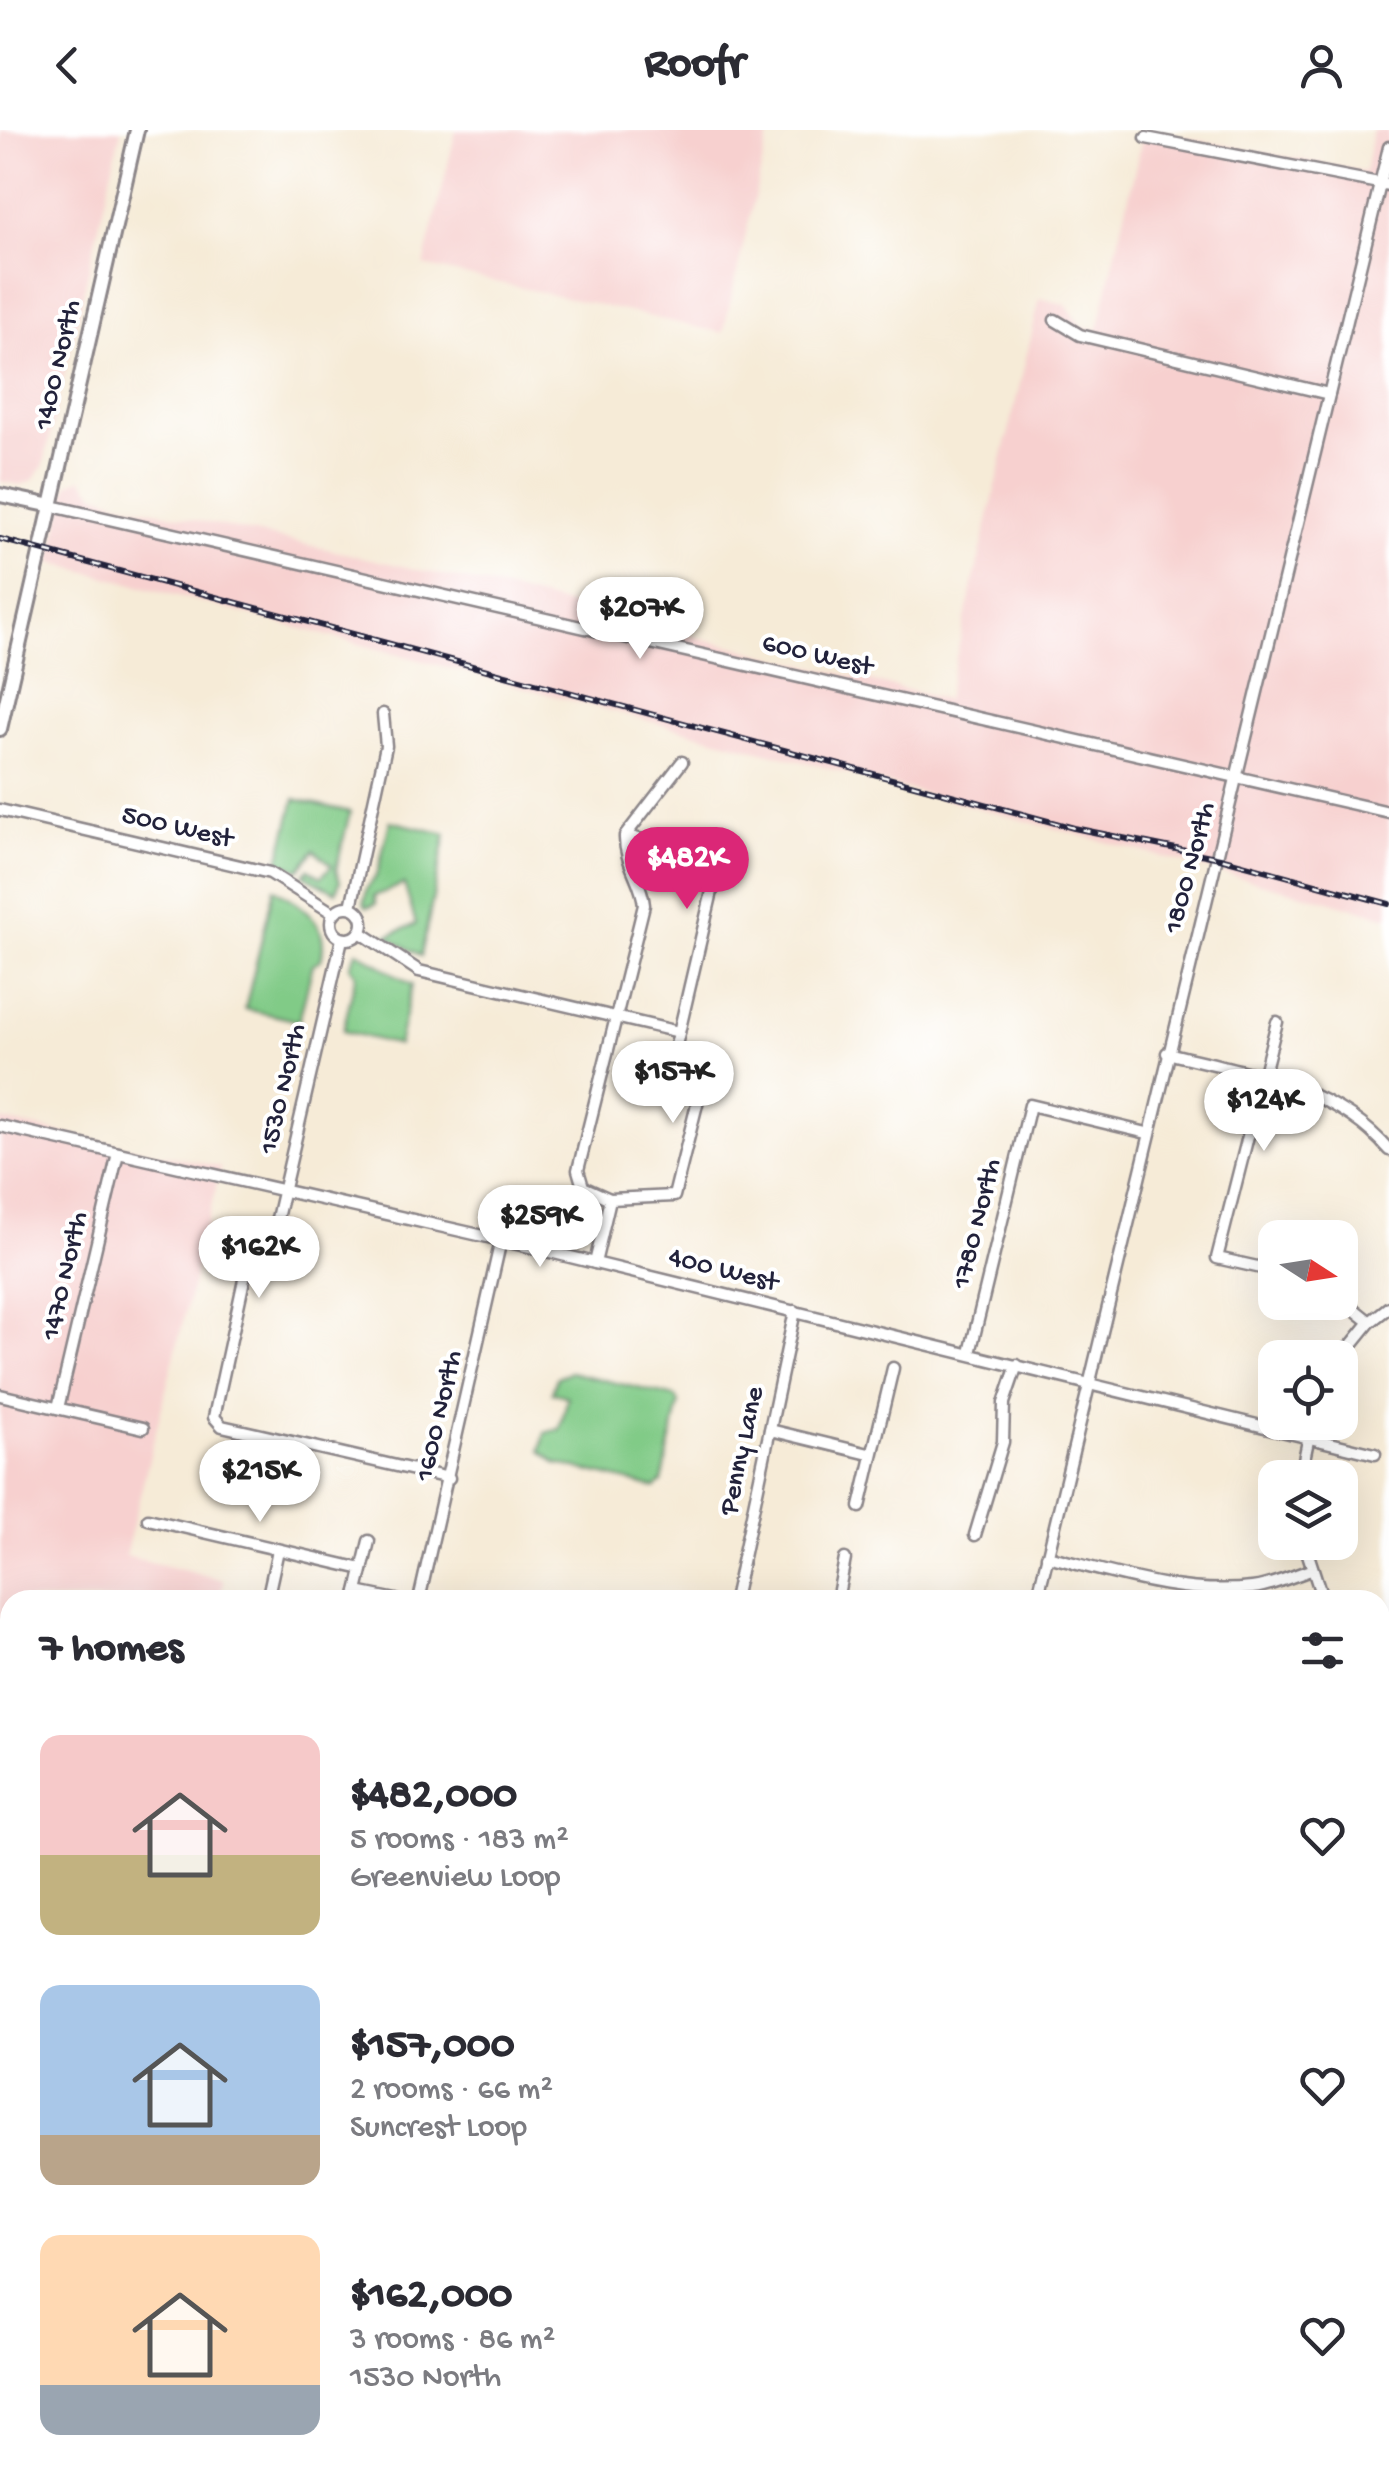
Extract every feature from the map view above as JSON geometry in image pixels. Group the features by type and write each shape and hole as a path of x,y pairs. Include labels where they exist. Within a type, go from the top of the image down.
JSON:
{"main road":[{"name":"1400 North","path":"0,728 4,696 138,130"},
{"name":"600 West","path":"0,495 52,506"}],"street":[{"path":"1146,138 1385,184"},
{"name":"1800 North","path":"1039,1590 1167,1053 1385,184 1389,147"},
{"path":"1055,320 1080,335 1330,394"},
{"name":"600 West","path":"52,506 1389,812"},
{"path":"351,907 386,746 382,714"},
{"path":"625,836 706,854 714,860 717,870 679,1032 677,1066 698,1100 679,1189 665,1200 610,1199 583,1187 578,1170 644,906 642,888 624,851 625,836 682,762"},
{"name":"500 West","path":"0,810 270,873 333,914"},
{"path":"351,907 333,914 331,928 342,939 360,932"},
{"path":"351,907 362,918 360,932"},
{"path":"360,932 418,971 679,1032"},
{"name":"1530 North","path":"342,939 276,1227 245,1276 214,1417 222,1426 449,1478"},
{"path":"1258,1267 1217,1258 1276,1022"},
{"path":"1167,1053 1263,1077 1341,1108 1389,1150"},
{"name":"1780 North","path":"970,1354 1030,1105 1148,1134"},
{"name":"400 West","path":"0,1126 501,1240 1258,1425"},
{"name":"1470 North","path":"58,1408 118,1153"},
{"path":"595,1263 610,1199"},
{"name":"1600 North","path":"421,1590 501,1240"},
{"path":"1355,1340 1389,1306"},
{"name":"Penny Lane","path":"736,1590 795,1311"},
{"path":"1358,1312 1370,1322"},
{"path":"975,1535 1003,1442 1004,1404 1017,1365"},
{"path":"860,1507 869,1454 893,1368"},
{"path":"0,1395 142,1428"},
{"path":"770,1430 869,1454"},
{"name":"400 West","path":"1316,1440 1376,1454"},
{"path":"148,1519 362,1569"},
{"path":"357,1590 369,1541"},
{"path":"269,1590 278,1550"},
{"path":"1047,1556 1170,1586 1208,1590 1256,1588 1311,1570"},
{"path":"838,1590 845,1559"},
{"path":"1308,1560 1319,1590"}],"shaded area":[{"path":"0,130 121,130 43,467 32,481 20,485 0,481"},
{"path":"456,130 770,130 723,333 424,266"},
{"path":"1144,130 1365,172 1373,130 1389,130 1389,917 50,562 69,484 82,478 94,493 121,503 517,592 946,700 1040,298 1067,305 1082,328 1098,330"},
{"path":"0,1120 221,1167 125,1556 224,1580 222,1590 0,1590"}],"green space":[{"path":"295,799 350,812 336,870 340,881 336,892 304,875 309,869 321,877 332,865 314,850 299,870 279,861"},
{"path":"390,821 446,834 421,956 387,936 416,924 404,884 374,896 376,904 367,907 364,903 367,888 377,875"},
{"path":"274,888 312,917 322,935 321,960 313,964 299,1021 245,1009"},
{"path":"357,951 412,985 398,1045 343,1031 356,974 350,966"},
{"path":"570,1372 676,1397 679,1403 662,1482 655,1488 556,1463 541,1450 545,1433 560,1429 568,1397 552,1392 557,1377"}],"railway":[{"path":"0,539 1074,828 1220,858 1389,904"}]}
